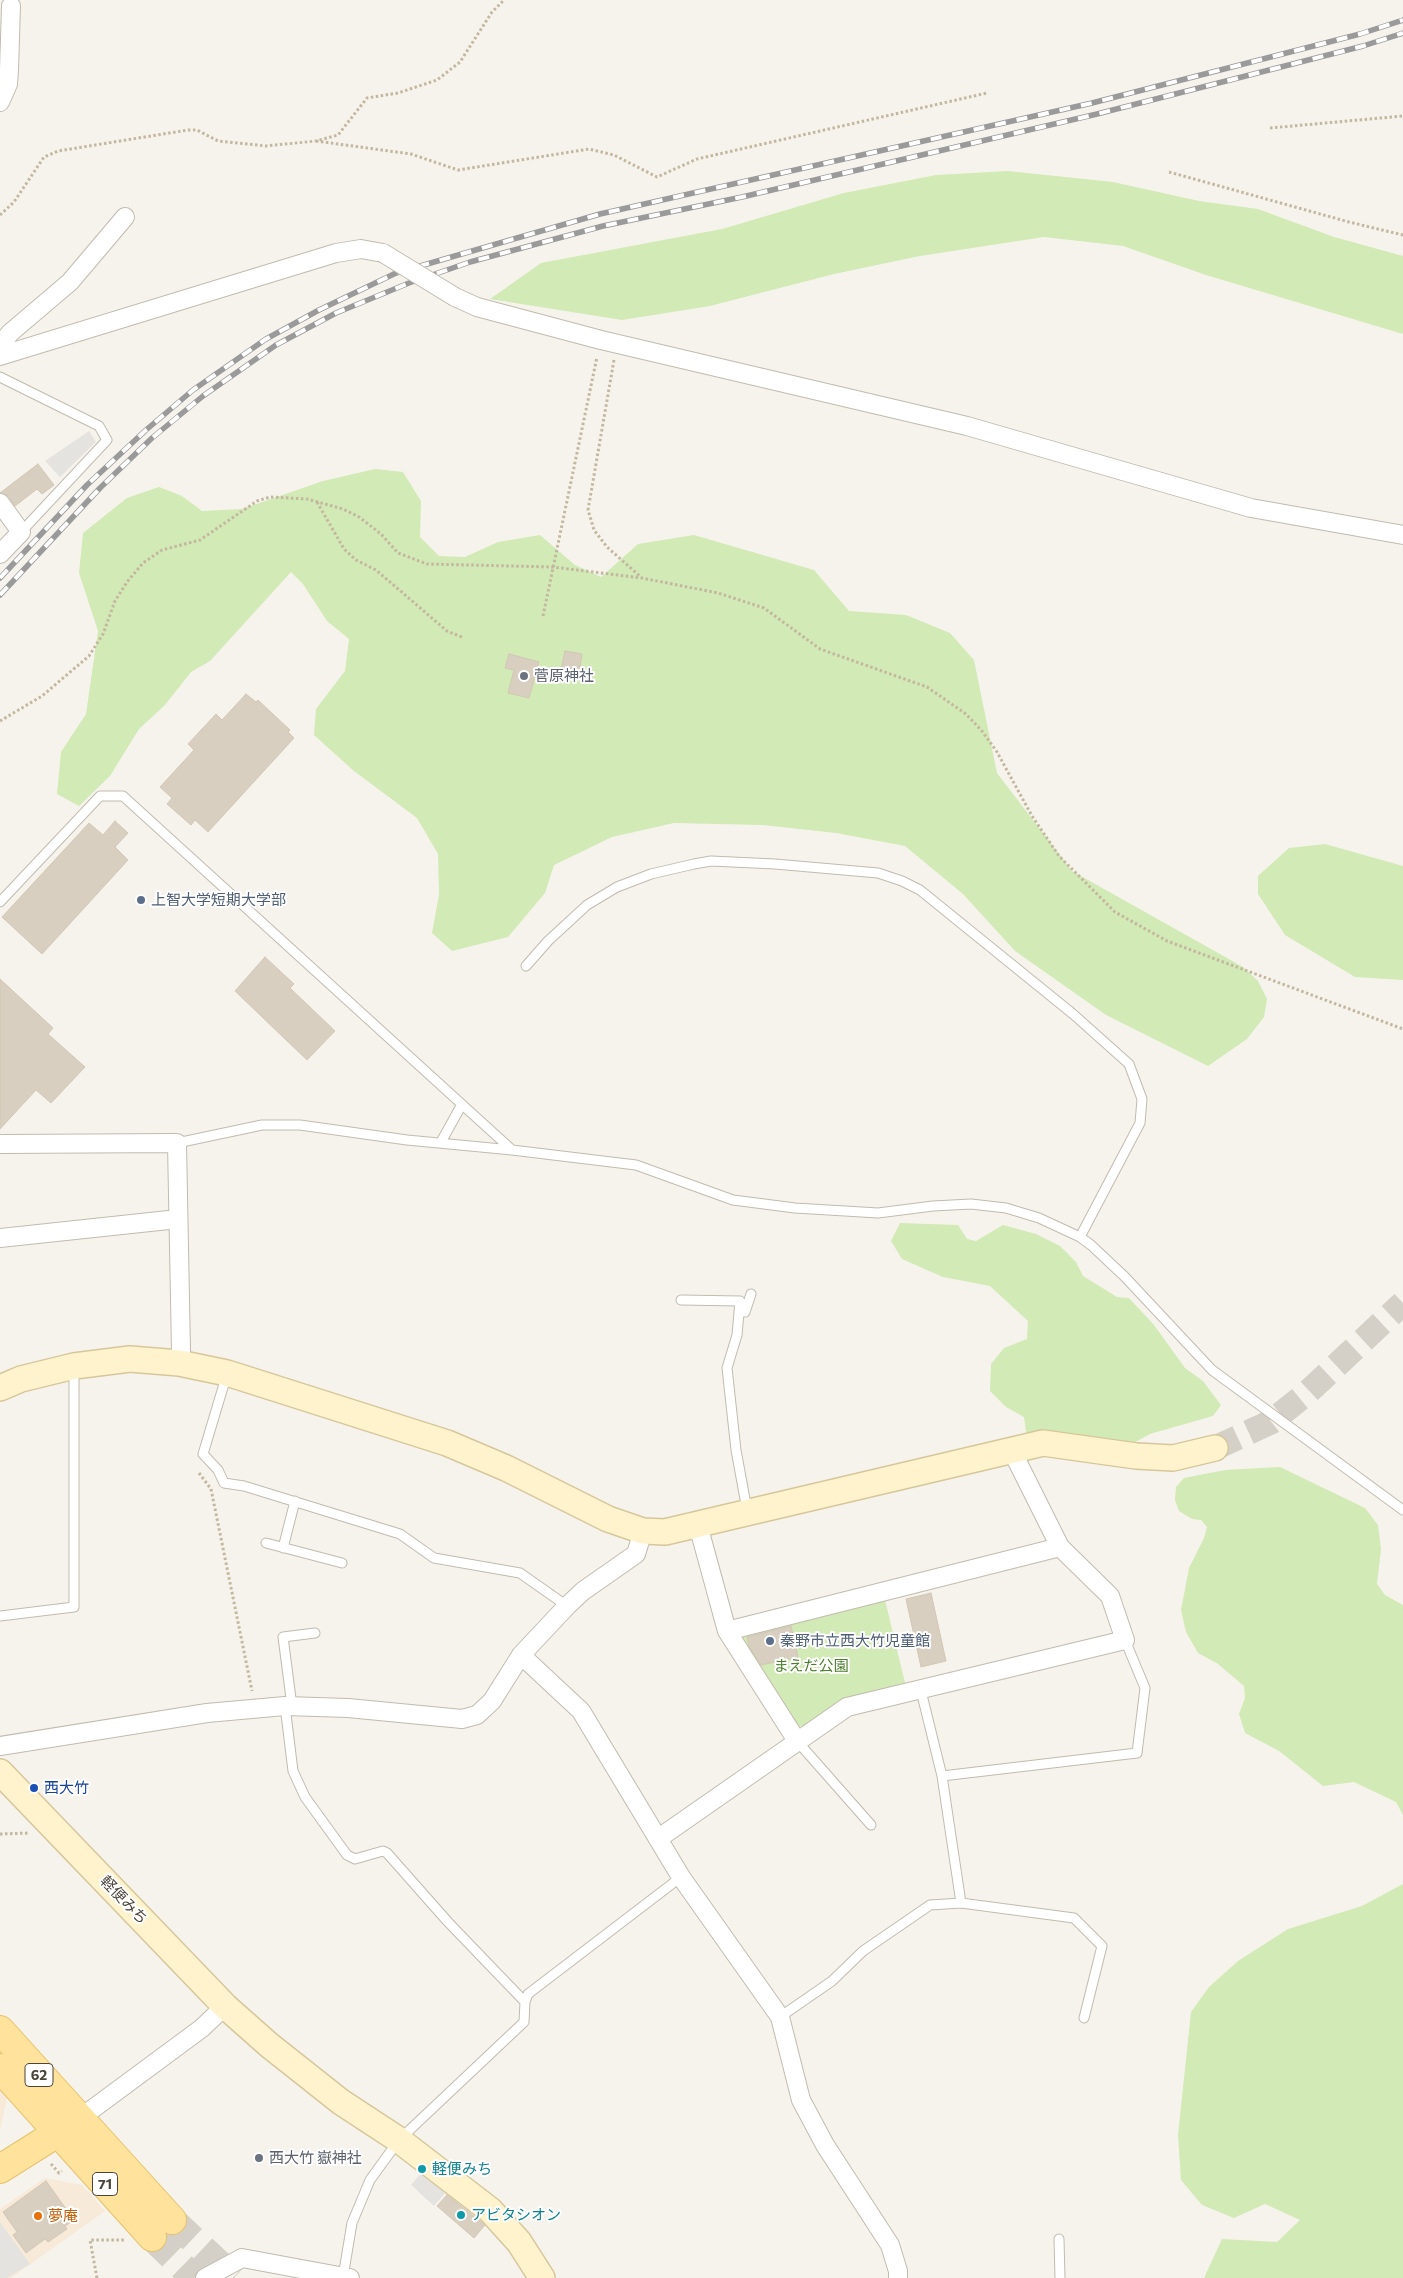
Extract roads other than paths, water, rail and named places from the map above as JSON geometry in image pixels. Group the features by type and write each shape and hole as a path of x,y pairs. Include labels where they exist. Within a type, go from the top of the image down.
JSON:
{"main road":[{"name":"62","path":"0,2030 69,2126"},
{"name":"62","path":"0,2068 69,2126"},
{"path":"0,2169 69,2126"},
{"name":"71","path":"69,2126 150,2232"}],"street":[{"path":"0,102 8,84 10,70 11,6"},
{"path":"0,346 10,333 70,282 125,217"},
{"path":"0,356 336,253 362,249 382,253 456,297 477,307 609,341 967,426 1251,508 1403,535"},
{"path":"0,503 21,532 0,554"},
{"path":"0,1144 177,1144 179,1363"},
{"path":"0,1238 178,1219"},
{"path":"0,1388 21,1379 74,1366 130,1359 179,1363 227,1373 447,1443 506,1468 608,1519 644,1530 665,1532 1013,1448 1042,1443 1060,1444 1102,1452 1173,1458 1215,1448"},
{"path":"659,1838 847,1707 921,1691 1125,1640 1110,1596 1060,1547 1017,1461 1013,1448"},
{"path":"698,1525 726,1631 797,1741"},
{"path":"0,1746 207,1713 288,1706 348,1708 462,1719 477,1714 492,1701 521,1655 567,1606 583,1591 636,1554 644,1530"},
{"path":"726,1631 1060,1547"},
{"path":"521,1655 581,1711 626,1789 659,1838 682,1877 780,2017 801,2100 825,2145 890,2245 898,2271 898,2278"},
{"name":"軽便みち","path":"0,1772 225,2006 269,2045 341,2102 399,2140 490,2210 519,2242 542,2278"},
{"path":"69,2126 202,2028 225,2006"},
{"path":"205,2278 242,2258 346,2277"}],"lane":[{"path":"0,377 100,426 107,440 21,532"},
{"path":"0,902 100,796 123,796 461,1106 512,1150"},
{"path":"526,966 548,941 587,905 617,887 642,877 694,864 711,861 775,864 878,874 902,881 920,890 1073,1014 1129,1064 1142,1100 1140,1123 1080,1237"},
{"path":"441,1142 461,1106"},
{"path":"177,1144 262,1125 300,1124 636,1166 733,1200 794,1208 878,1213 933,1206 971,1204 1006,1208 1039,1218 1080,1237 1125,1277 1212,1370 1403,1510"},
{"path":"739,1312 745,1312 751,1294"},
{"path":"681,1300 740,1301 737,1335 727,1368 736,1450 748,1512"},
{"path":"0,1616 74,1607 74,1366"},
{"path":"227,1373 204,1454 218,1470 224,1483 295,1501 400,1534 434,1558 520,1573 559,1598 567,1606"},
{"path":"283,1548 295,1501"},
{"path":"266,1543 342,1563"},
{"path":"315,1633 283,1637 293,1771 305,1797 347,1855 354,1860 383,1852 387,1853 448,1922 525,2002"},
{"path":"942,1776 1137,1753 1145,1688 1125,1640"},
{"path":"921,1691 942,1776 961,1903"},
{"path":"797,1741 871,1824"},
{"path":"346,2277 352,2222 370,2180 399,2140 524,2022 525,2002 528,1994 682,1877"},
{"path":"780,2017 832,1981 863,1951 930,1905 961,1903 1074,1918 1102,1946 1084,2018"},
{"path":"1059,2240 1060,2278"}],"tunnel":[{"path":"1215,1448 1271,1422 1307,1393 1403,1303"},
{"path":"172,2220 234,2278"},
{"path":"152,2237 194,2278"}],"railway":[{"path":"0,578 87,485 146,430 193,390 266,339 319,310 396,273 600,214 1092,103 1360,34 1403,20"},
{"path":"0,595 100,488 152,438 203,396 276,345 336,313 409,283 470,262 603,226 742,197 1097,114 1363,46 1403,33"}],"place":[{"name":"菅原神社","path":"524,676"},
{"name":"上智大学短期大学部","path":"141,900"},
{"name":"秦野市立西大竹児童館","path":"770,1641"},
{"name":"西大竹","path":"34,1788"},
{"name":"西大竹 嶽神社","path":"259,2158"},
{"name":"軽便みち","path":"422,2169"},
{"name":"アビタシオン","path":"461,2215"},
{"name":"夢庵","path":"38,2216"}],"park label":[{"name":"まえだ公園","path":"811,1666"}]}
